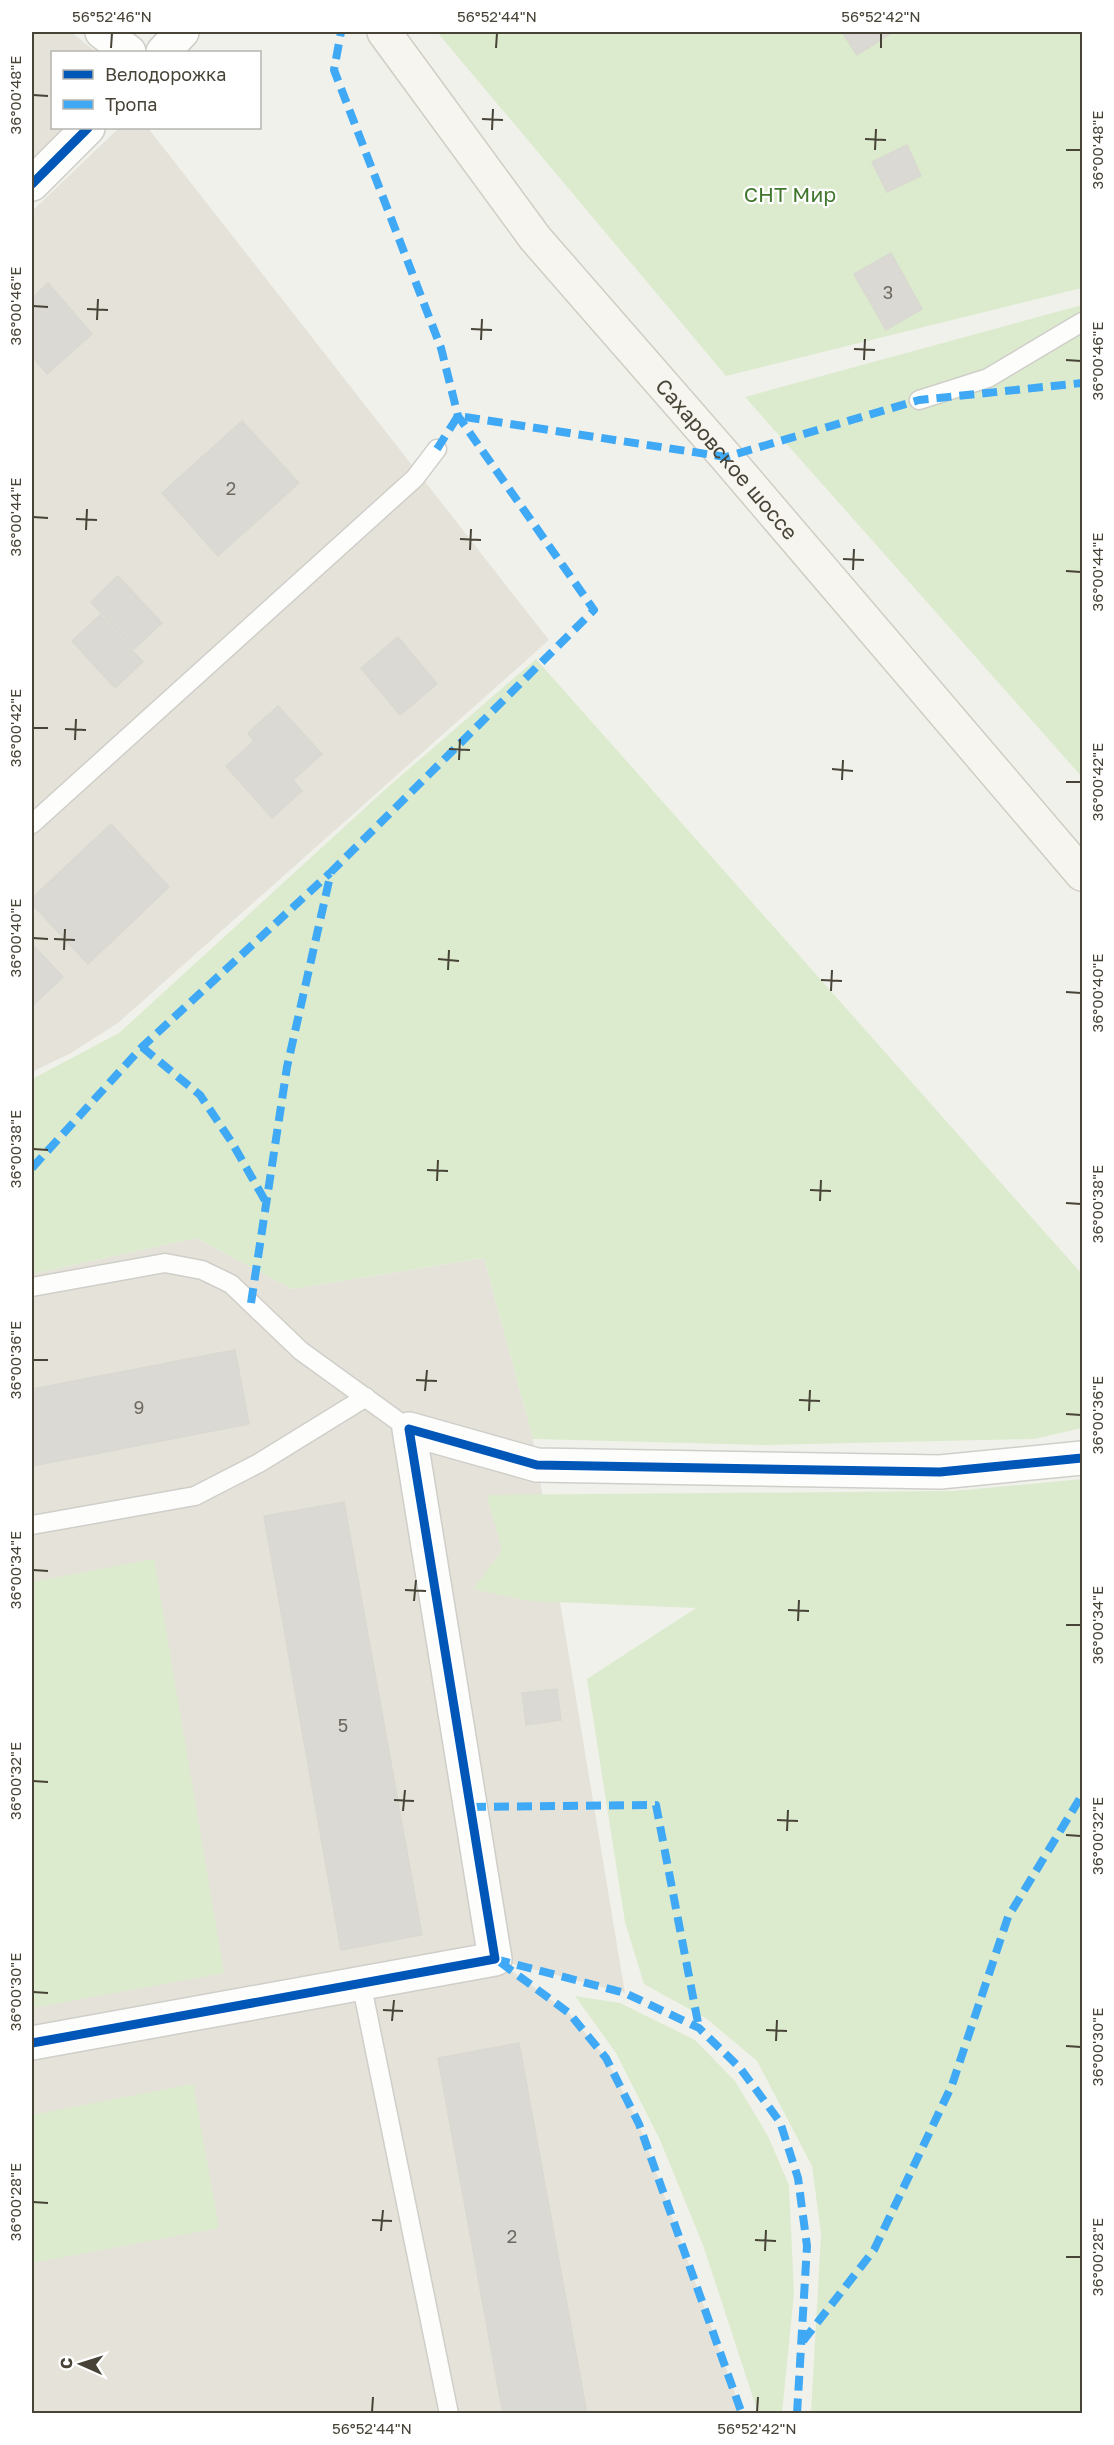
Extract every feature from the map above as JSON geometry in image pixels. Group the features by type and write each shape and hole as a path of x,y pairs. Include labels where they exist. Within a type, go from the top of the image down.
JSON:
{"main road":[{"name":"Сахаровское шоссе","path":"384,32 535,238 734,466 1083,874"}],"street":[{"path":"102,32 128,51"},
{"path":"164,51 182,32"},
{"path":"32,184 87,129"},
{"path":"32,2043 495,1959 409,1430 537,1465 940,1472 1083,1458"}],"lane":[{"path":"919,400 988,378 1083,322"},
{"path":"32,824 415,478 437,449"},
{"path":"32,1287 165,1263 202,1270 231,1284 301,1351 409,1430"},
{"path":"32,1525 195,1496 259,1462 366,1397"},
{"path":"361,1982 449,2414"}],"shaded area":[{"path":"32,32 71,32 95,51 51,51 51,129 66,129 32,163"},
{"path":"118,129 149,129 549,640 118,1023 71,1053 32,1072 32,211"},
{"path":"196,1238 292,1289 484,1258 533,1439 625,1993 497,1960 569,2013 606,2058 639,2124 742,2413 32,2413 32,1274"}],"green space":[{"name":"СНТ Мир","path":"437,32 1082,32 1082,288 726,376"},
{"path":"1082,305 1082,777 745,397"},
{"path":"536,659 1082,1274 1082,1428 1034,1439 765,1445 533,1439 484,1258 292,1289 196,1238 32,1274 32,1079 119,1033 389,786"},
{"path":"1082,1479 1082,2413 811,2413 821,2234 812,2166 757,2061 707,2019 644,1984 625,1922 587,1679 696,1608 529,1601 473,1589 502,1551 487,1495 953,1491"},
{"path":"154,1559 224,1973 32,2008 32,1582"},
{"path":"575,1996 620,2003 695,2040 735,2081 768,2136 789,2185 794,2293 782,2413 758,2413 703,2245 660,2140 616,2053"},
{"path":"193,2084 219,2228 32,2263 32,2115"}],"building":[{"path":"842,32 893,32 857,55"},
{"path":"907,145 921,176 887,192 872,162"},
{"path":"891,253 922,309 886,330 854,274"},
{"path":"48,283 92,334 47,374 32,356 32,298"},
{"path":"242,421 299,483 218,556 162,493"},
{"path":"118,576 162,623 134,649 91,602"},
{"path":"100,615 143,662 115,688 72,641"},
{"path":"398,637 437,684 400,715 361,668"},
{"path":"278,706 322,754 293,780 302,791 272,818 226,766 254,741 248,733"},
{"path":"111,824 169,887 88,964 32,904 32,898"},
{"path":"32,944 63,977 32,1006"},
{"path":"235,1350 249,1424 32,1466 32,1389"},
{"path":"344,1502 422,1935 341,1950 264,1516"},
{"path":"557,1689 561,1720 526,1725 522,1693"},
{"path":"519,2043 587,2414 503,2414 438,2058"}],"marked path":[{"path":"251,1303 287,1067 331,872 594,610 458,416 441,348 334,70 341,32"},
{"path":"437,449 458,416 726,457 919,400 1082,383"},
{"path":"32,1168 142,1047 330,873"},
{"path":"142,1047 200,1095 231,1141 267,1204"},
{"path":"803,2341 874,2250 952,2085 1008,1917 1082,1795"},
{"path":"471,1807 656,1805 699,2028"},
{"path":"495,1959 625,1993 699,2028 740,2068 780,2122 798,2178 807,2246 797,2414"},
{"path":"500,1962 569,2013 606,2058 639,2124 742,2414"}],"cycle path":[{"path":"32,184 87,129"},
{"path":"32,2043 495,1959 409,1429 537,1465 940,1472 1082,1458"}]}
